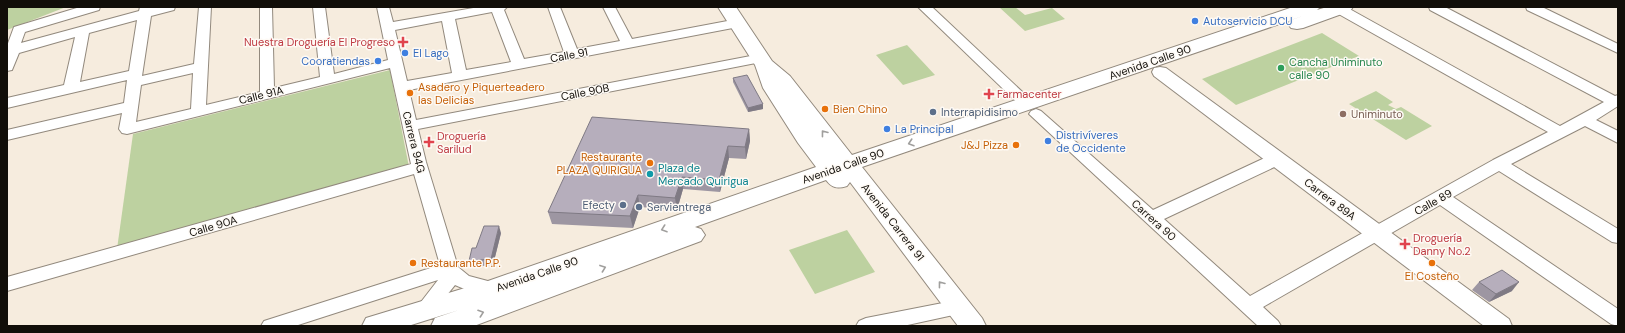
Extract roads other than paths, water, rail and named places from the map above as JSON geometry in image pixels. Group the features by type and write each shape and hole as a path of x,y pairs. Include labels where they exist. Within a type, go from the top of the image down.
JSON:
{"main road":[{"name":"Avenida Carrera 91","path":"728,7 763,61 773,88 806,138 844,173 973,326"},
{"name":"Avenida Calle 90","path":"444,326 844,173 1032,109 1311,7"},
{"name":"Avenida Calle 90","path":"1032,109 1160,72 1342,8"},
{"name":"Avenida Carrera 91","path":"763,61 783,80 844,173"},
{"path":"793,184 806,172 810,164 811,152 806,138"},
{"name":"Avenida Calle 90","path":"375,326 417,318 493,289 793,184 844,173"}],"street":[{"path":"7,67 19,30 94,7"},
{"path":"13,50 146,10 169,7"},
{"path":"198,111 206,7"},
{"path":"266,7 267,94"},
{"path":"319,7 327,79"},
{"name":"Carrera 94G","path":"383,7 420,167 452,272"},
{"path":"387,27 499,7 519,64"},
{"path":"554,7 572,54"},
{"path":"609,7 628,44"},
{"name":"Carrera 90","path":"924,7 1032,109 1271,326"},
{"path":"1435,7 1616,101"},
{"path":"1532,7 1618,49"},
{"path":"1342,8 1560,132"},
{"path":"7,135 130,106 146,10"},
{"path":"448,16 460,76"},
{"name":"Calle 91","path":"401,87 738,23"},
{"path":"71,89 83,30"},
{"name":"Calle 90B","path":"410,126 763,61"},
{"name":"Calle 91A","path":"130,106 127,129 395,63"},
{"path":"7,103 71,89 201,67"},
{"name":"Carrera 89A","path":"1160,72 1501,326"},
{"name":"Calle 89","path":"1249,306 1499,164 1585,120 1616,101"},
{"path":"1585,120 1618,138"},
{"path":"1151,218 1277,159"},
{"path":"1499,164 1618,237"},
{"name":"Calle 90A","path":"7,284 420,167"},
{"path":"1441,197 1618,319"},
{"path":"452,272 464,281 493,289"},
{"path":"417,318 452,272"},
{"path":"270,326 452,272"},
{"path":"866,326 958,307"}],"place":[{"name":"Autoservicio DCU","path":"1195,21"},
{"name":"Nuestra Droguería El Progreso","path":"403,42"},
{"name":"El Lago","path":"405,53"},
{"name":"Cooratiendas","path":"378,61"},
{"name":"Cancha Uniminuto calle 90","path":"1281,68"},
{"name":"Asadero y Piquerteadero las Delicias","path":"410,93"},
{"name":"Farmacenter","path":"989,94"},
{"name":"Bien Chino","path":"825,109"},
{"name":"Interrapidisimo","path":"933,112"},
{"name":"Uniminuto","path":"1343,114"},
{"name":"La Principal","path":"887,129"},
{"name":"Distrivíveres de Occidente","path":"1048,141"},
{"name":"Droguería Sarilud","path":"429,142"},
{"name":"J&J Pizza","path":"1016,145"},
{"name":"Restaurante PLAZA QUIRIGUA","path":"650,163"},
{"name":"Plaza de Mercado Quirigua","path":"650,174"},
{"name":"Efecty","path":"623,205"},
{"name":"Servientrega","path":"639,207"},
{"name":"Droguería Danny No.2","path":"1405,244"},
{"name":"Restaurante P.P.","path":"413,263"},
{"name":"El Costeño","path":"1432,263"}]}
